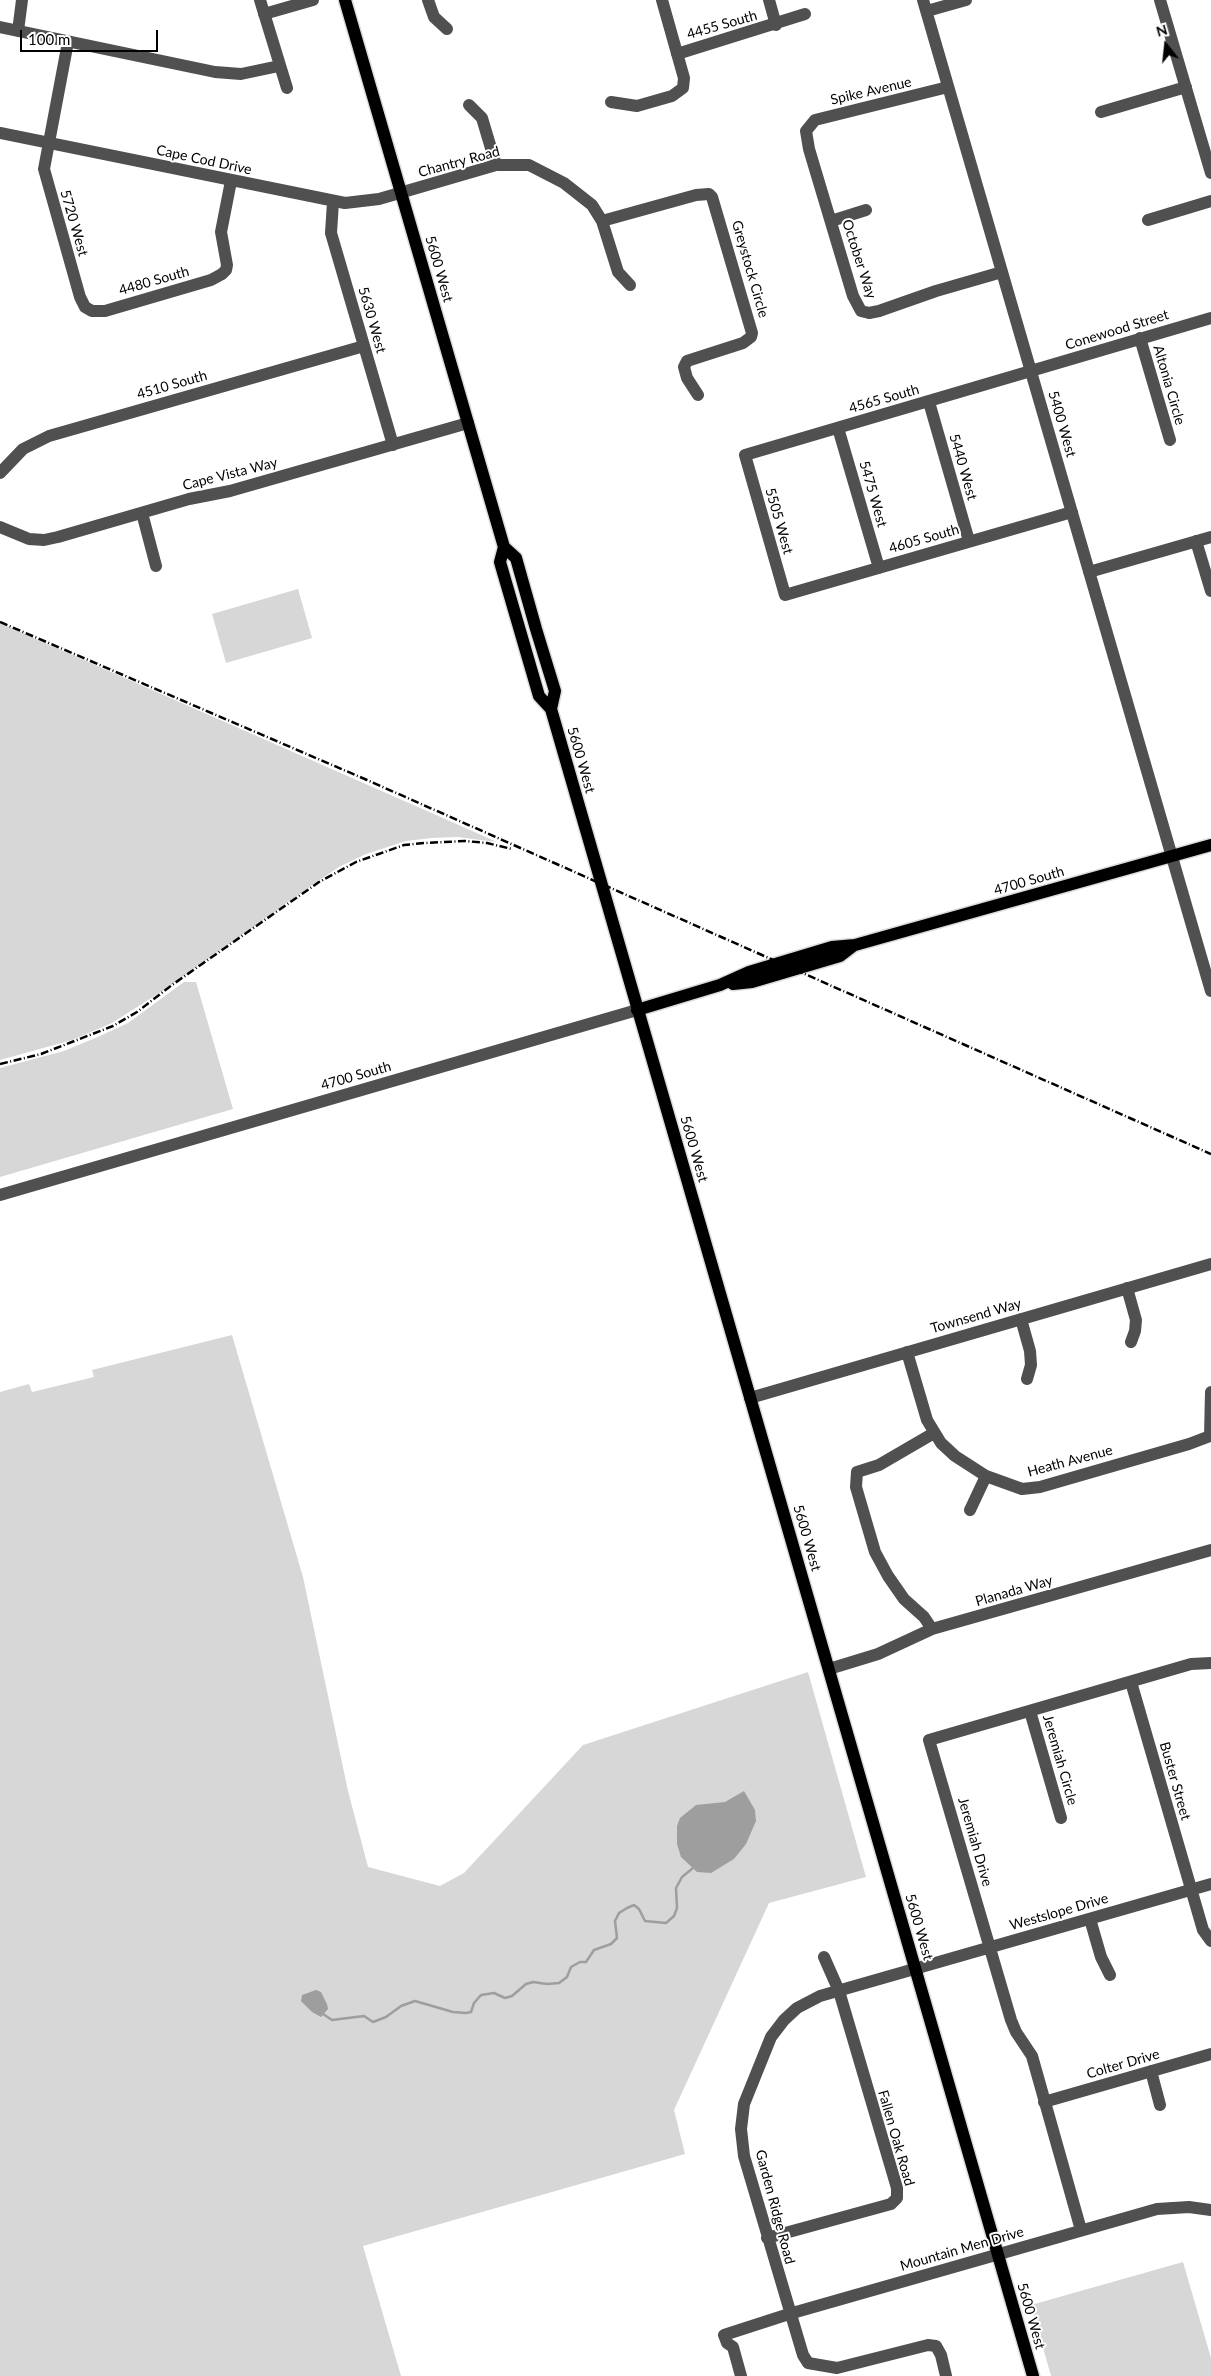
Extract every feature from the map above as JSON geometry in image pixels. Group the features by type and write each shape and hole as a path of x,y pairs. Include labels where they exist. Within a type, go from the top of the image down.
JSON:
{"main road":[{"name":"5600 West","path":"345,0 504,547 500,562 517,622 539,696 551,709 1033,2376"},
{"name":"4700 South","path":"637,1010 720,986 752,982 840,956 854,945 1211,845"}],"street":[{"path":"18,31 22,0"},
{"path":"260,0 287,88"},
{"path":"264,14 312,0"},
{"path":"428,0 434,16 447,29"},
{"path":"611,102 636,106 672,96 681,91 685,81 662,0"},
{"path":"769,0 776,25"},
{"path":"925,6 966,0"},
{"path":"1160,0 1211,173"},
{"name":"5400 West","path":"925,6 1211,991"},
{"name":"4455 South","path":"677,54 776,25 804,14"},
{"path":"0,28 223,73 251,73 280,66"},
{"name":"5720 West","path":"68,42 48,142 45,174 80,297 88,309"},
{"name":"Spike Avenue","path":"806,131 809,125 819,119 883,105 948,87"},
{"path":"1101,112 1186,87"},
{"path":"469,105 482,118 496,165"},
{"name":"October Way","path":"806,131 854,300 858,308 865,313 879,311 936,291 1002,272"},
{"name":"Cape Cod Drive","path":"0,132 333,202 362,203 401,193"},
{"name":"Chantry Road","path":"401,193 496,165 521,164 543,171 582,195 596,210 602,221 618,272 630,285"},
{"name":"4480 South","path":"88,309 100,312 113,309 211,280 226,270 221,232 231,181"},
{"name":"Greystock Circle","path":"602,221 696,194 710,194 716,206 752,333 743,342 687,361 684,368 687,378 698,395"},
{"path":"1148,220 1211,201"},
{"name":"5630 West","path":"333,202 331,233 392,445"},
{"path":"831,221 866,210"},
{"name":"Conewood Street","path":"1031,372 1211,318"},
{"name":"Altonia Circle","path":"1140,338 1170,440"},
{"name":"4510 South","path":"0,473 23,449 49,436 364,346"},
{"name":"4565 South","path":"745,455 1031,372"},
{"name":"5440 West","path":"929,402 969,541"},
{"name":"Cape Vista Way","path":"0,527 21,537 44,540 195,498 230,492 468,423"},
{"name":"5475 West","path":"838,428 879,568"},
{"name":"5505 West","path":"745,455 785,595"},
{"name":"4605 South","path":"785,595 1072,512"},
{"path":"142,513 156,566"},
{"path":"1089,572 1211,537"},
{"path":"1196,541 1211,591"},
{"name":"4700 South","path":"0,1195 637,1010"},
{"name":"Townsend Way","path":"750,1398 1211,1264"},
{"path":"1127,1288 1136,1320 1131,1342"},
{"path":"1021,1319 1030,1351 1031,1364 1027,1379"},
{"name":"Heath Avenue","path":"907,1352 923,1408 934,1433 955,1456 986,1476 1014,1488 1031,1489 1189,1444 1210,1436 1211,1392"},
{"path":"932,1629 924,1617 904,1599 888,1576 875,1552 856,1487 857,1472 879,1465 934,1433"},
{"path":"970,1510 986,1476"},
{"name":"Planada Way","path":"829,1669 878,1654 932,1629 1211,1550"},
{"name":"Jeremiah Drive","path":"1081,2230 1032,2056 1016,2032 1011,2020 930,1740 1191,1664 1211,1663"},
{"name":"Buster Street","path":"1131,1682 1203,1930 1211,1941"},
{"name":"Jeremiah Circle","path":"1030,1710 1061,1818"},
{"name":"Westslope Drive","path":"916,1969 1211,1884"},
{"path":"1090,1919 1110,1975"},
{"name":"Fallen Oak Road","path":"767,2238 891,2204 897,2198 897,2188 839,1991 824,1957"},
{"name":"Garden Ridge Road","path":"916,1969 820,1996 797,2008 784,2020 771,2037 744,2104 741,2129 744,2156 767,2238 798,2344 808,2363 826,2367 848,2367 928,2345 936,2346 941,2355 946,2376"},
{"name":"Colter Drive","path":"1044,2102 1211,2054"},
{"path":"1151,2071 1160,2105"},
{"name":"Mountain Men Drive","path":"726,2339 789,2314 1157,2209 1189,2207 1211,2210"},
{"path":"726,2339 725,2349 733,2376"},
{"path":"726,2339 733,2347 742,2376"}],"shaded area":[{"path":"298,589 312,638 226,663 212,614"},
{"path":"0,623 497,842 457,837 432,838 406,841 366,854 339,867 164,990 112,1023 72,1040 0,1060"},
{"path":"184,982 196,982 233,1109 0,1177 0,1068 64,1051 128,1023"},
{"path":"232,1335 303,1577 348,1791 368,1867 440,1886 464,1873 583,1745 808,1672 866,1877 769,1903 674,2110 685,2154 363,2246 401,2376 0,2376 0,1392 29,1384 32,1392 94,1377 92,1370"},
{"path":"744,1791 755,1810 756,1821 746,1844 734,1859 711,1873 697,1872 681,1857 677,1844 677,1826 680,1818 696,1805 725,1802"},
{"path":"316,1990 321,1992 328,2009 321,2017 312,2012 301,2001 302,1995"},
{"path":"1183,2262 1211,2358 1211,2376 1051,2376 1031,2305"}],"waterway":[{"path":"323,2014 332,2020 364,2016 373,2022 386,2017 401,2006 415,2001 453,2012 466,2013 471,2012 474,2003 481,1995 494,1993 505,1998 512,1996 526,1984 533,1982 559,1983 567,1977 571,1967 580,1962 586,1962 594,1950 611,1944 617,1938 615,1921 619,1913 627,1908 634,1905 639,1909 645,1921 666,1923 674,1916 677,1908 676,1888 682,1877 693,1868"}],"railway":[{"path":"0,622 367,780 1211,1154"},
{"path":"0,1064 41,1054 113,1026 137,1012 172,985 319,882 356,862 404,845 425,843 465,841 487,843 512,849"}]}
